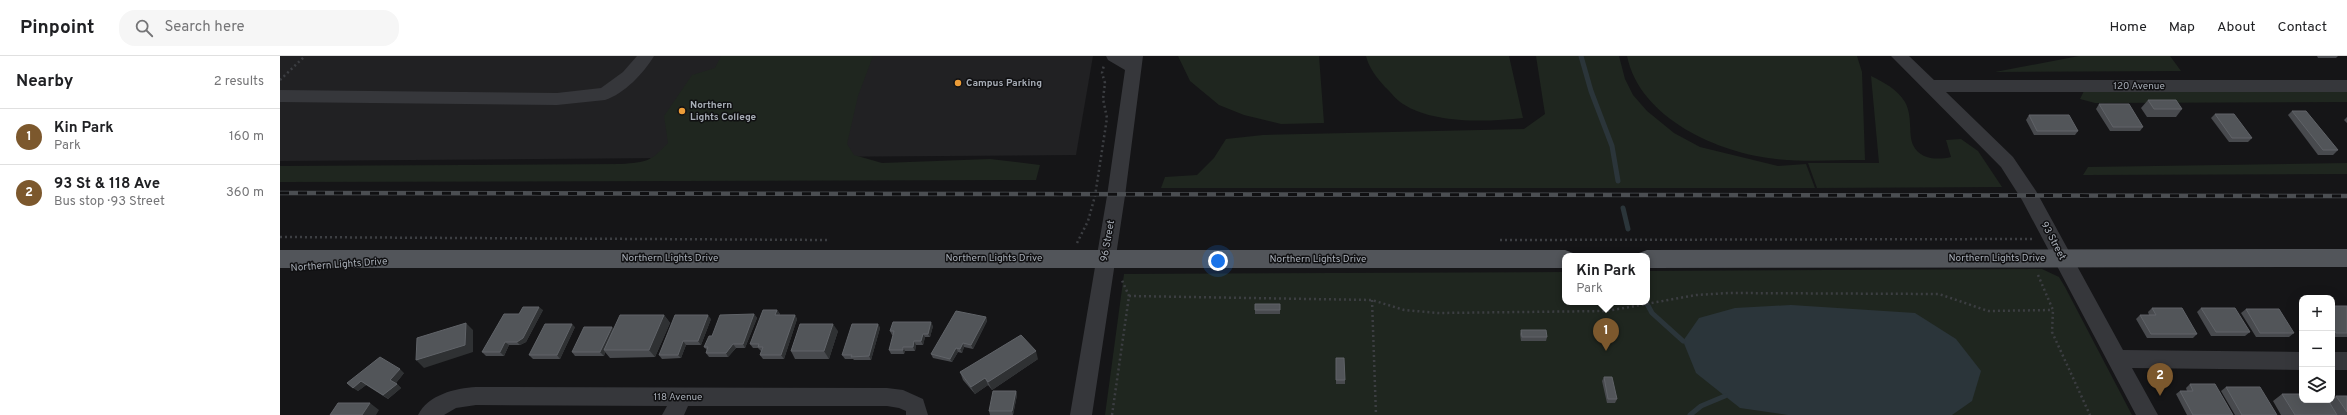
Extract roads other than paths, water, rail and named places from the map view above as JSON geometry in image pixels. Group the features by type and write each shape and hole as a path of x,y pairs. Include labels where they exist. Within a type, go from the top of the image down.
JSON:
{"main road":[{"name":"Northern Lights Drive","path":"1650,258 2058,249 2347,258"},
{"name":"Northern Lights Drive","path":"280,270 422,258"},
{"name":"Northern Lights Drive","path":"280,259 1562,259"}],"street":[{"path":"280,96 557,99 606,94 629,76 646,56"},
{"name":"93 Street","path":"1899,56 2007,162 2058,249 2147,415"},
{"path":"1110,59 1134,61"},
{"name":"96 Street","path":"1081,415 1110,258 1134,61"},
{"name":"120 Avenue","path":"1931,86 2347,86"},
{"path":"2117,359 2299,361"},
{"path":"2335,361 2347,361"},
{"name":"118 Avenue","path":"435,410 458,397 476,396 677,406 886,397 903,399 916,410"}],"waterway":[{"path":"1581,56 1591,91 1612,146 1618,181"},
{"path":"1623,208 1628,229"},
{"path":"1648,305 1652,313 1683,341"},
{"path":"1690,415 1701,406 1725,396"}],"railway":[{"path":"280,193 2347,196"}],"place":[{"name":"Campus Parking","path":"958,83"},
{"name":"Northern Lights College","path":"682,111"},
{"name":"Kin Park","path":"1606,351"},
{"name":"93 St & 118 Ave","path":"2160,396"}]}
